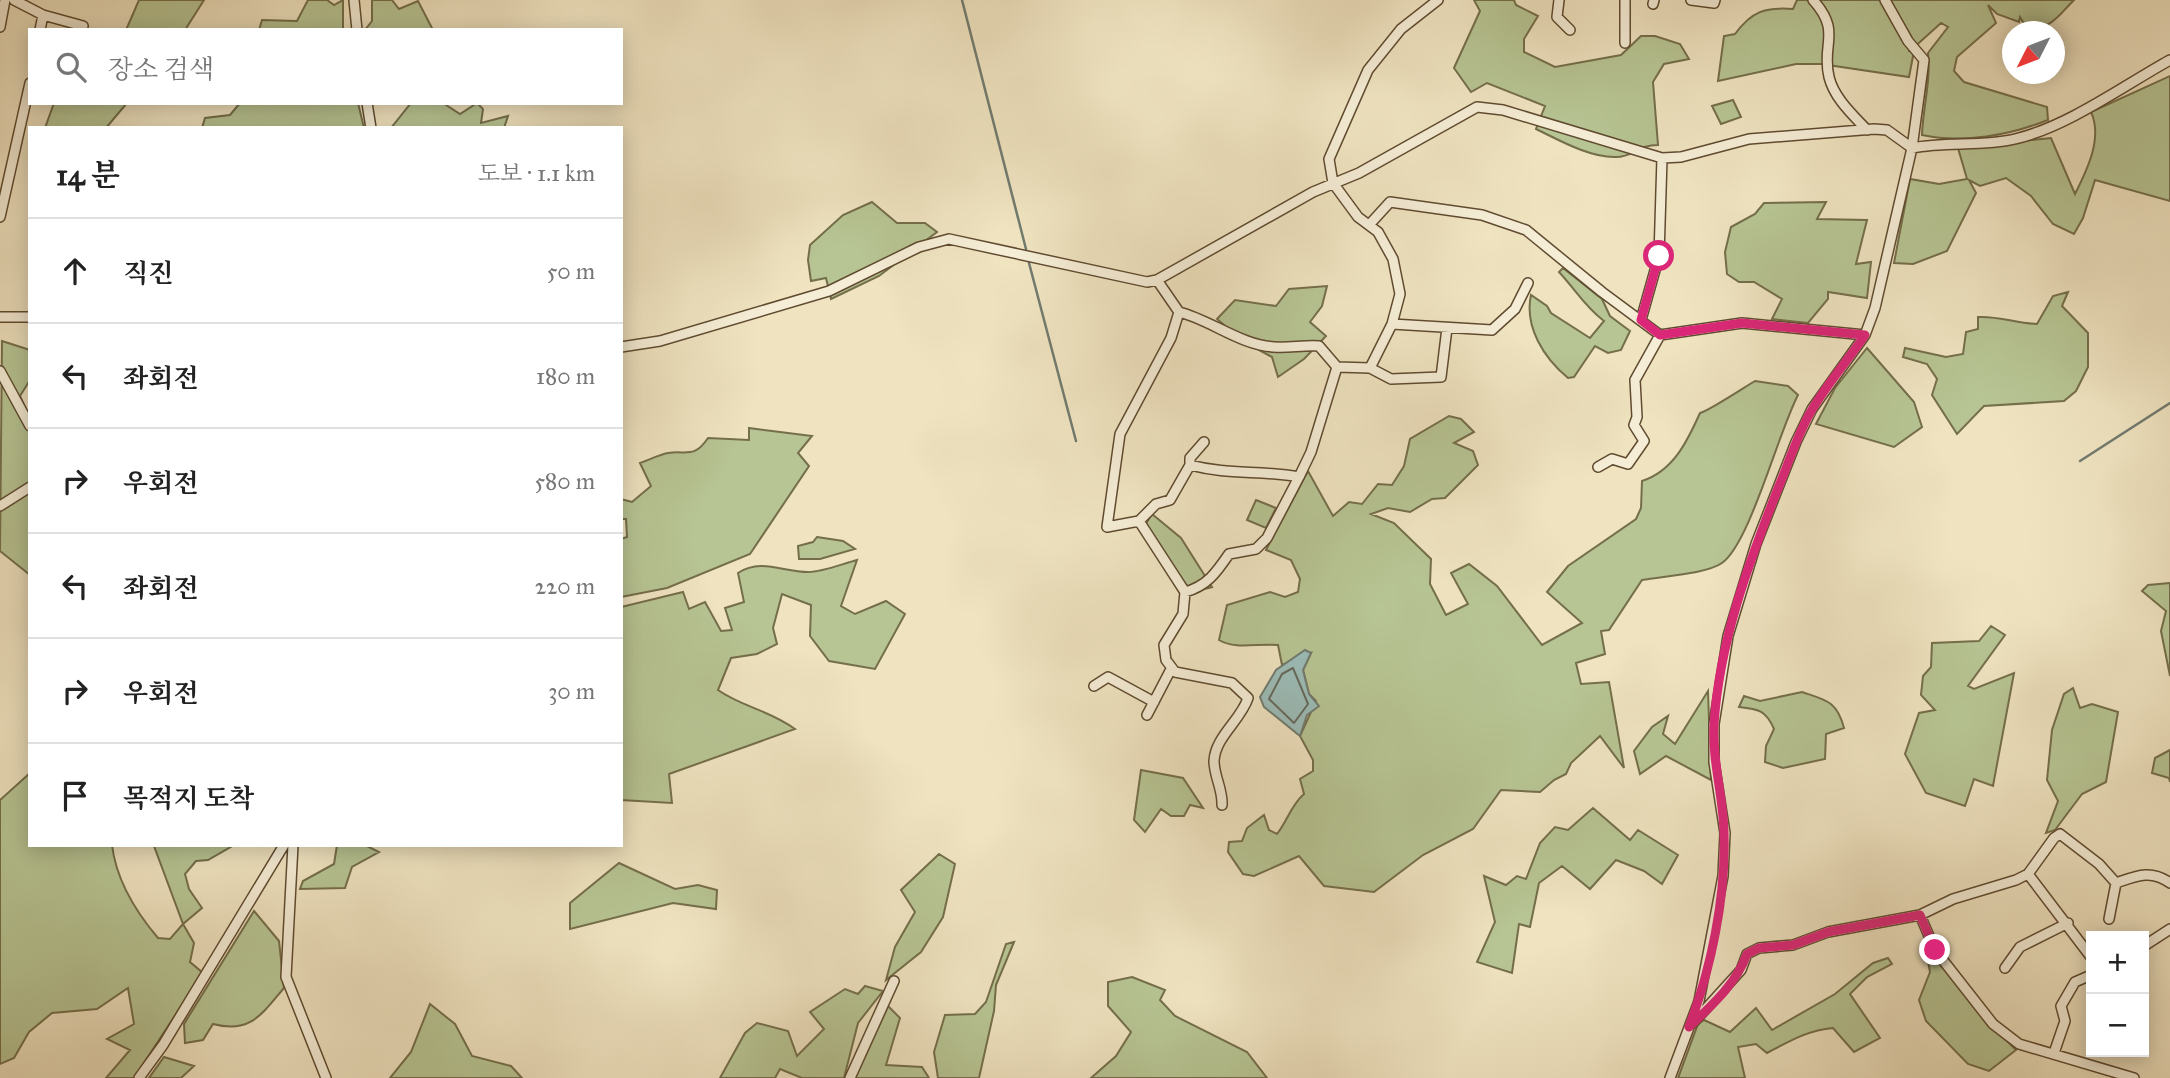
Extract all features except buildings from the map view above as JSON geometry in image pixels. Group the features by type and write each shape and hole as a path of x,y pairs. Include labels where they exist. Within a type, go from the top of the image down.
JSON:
{"street":[{"path":"0,27 5,0"},
{"path":"15,0 43,15 83,26"},
{"path":"354,0 357,28"},
{"path":"1370,368 1392,324 1400,294 1393,259 1378,232 1358,217 1334,183 1329,159 1368,70 1401,29 1438,0"},
{"path":"1559,0 1558,18 1570,30"},
{"path":"1625,0 1625,44"},
{"path":"1691,1 1714,3 1715,0"},
{"path":"1813,0 1829,21 1829,77 1839,98 1867,130"},
{"path":"1670,1078 1699,1001 1723,876 1724,833 1714,762 1714,724 1728,636 1756,544 1796,442 1812,409 1865,335 1883,276 1912,148 1924,60 1908,41 1885,0"},
{"path":"40,28 43,15"},
{"path":"623,347 660,341 829,291 919,247 950,239 1147,282 1157,280 1334,183 1359,173 1466,111 1489,106 1661,158 1681,157 1749,139 1867,130 1887,130 1912,148 1937,143 2015,139 2054,125 2170,60"},
{"path":"0,217 28,92"},
{"path":"367,105 371,126"},
{"path":"1641,320 1659,256 1661,158"},
{"path":"1369,225 1390,202 1482,215 1504,221 1526,230 1660,335 1742,323 1865,335"},
{"path":"1157,280 1179,313 1204,318 1224,331 1273,347 1319,346 1337,367 1370,368 1391,379 1441,377 1447,328"},
{"path":"1392,324 1492,330 1515,309 1528,284"},
{"path":"1179,313 1171,338 1120,434 1107,527 1139,521 1156,505 1170,500 1190,465 1190,458 1204,442"},
{"path":"0,317 28,317"},
{"path":"1598,467 1612,459 1629,464 1644,441 1634,425 1637,417 1636,380 1660,335"},
{"path":"1185,592 1201,588 1229,554 1256,549 1267,538 1311,452 1337,367"},
{"path":"0,371 28,422"},
{"path":"1190,465 1220,473 1273,472 1298,477"},
{"path":"0,506 28,488"},
{"path":"1139,521 1185,592 1183,614 1164,645 1171,669 1232,683 1248,698 1245,708 1218,746 1214,762 1223,795 1222,805"},
{"path":"1147,715 1171,669"},
{"path":"1094,686 1108,677 1154,702"},
{"path":"1689,1027 1717,1000 1741,970 1747,954 1759,948 1793,945 1828,932 1920,915 1953,899 2028,874 2054,838 2060,834 2099,864 2116,883"},
{"path":"139,1078 163,1045 283,847"},
{"path":"293,847 286,977 326,1078"},
{"path":"2116,883 2143,873 2161,876 2170,883"},
{"path":"2028,874 2086,950"},
{"path":"2109,919 2116,883"},
{"path":"1920,915 1935,950 1993,1024 2018,1044 2134,1078"},
{"path":"2005,968 2020,947 2067,923"},
{"path":"2149,943 2170,929"},
{"path":"2054,1053 2065,1021 2061,1006 2075,982 2086,977"},
{"path":"850,1078 894,981"}],"green space":[{"path":"139,0 204,0 186,28 127,28"},
{"path":"308,0 327,0 334,5 343,0 343,28 260,28 262,20 297,21"},
{"path":"372,0 392,0 399,9 418,1 432,28 367,28 372,21"},
{"path":"1474,0 1514,0 1516,5 1538,16 1524,39 1524,52 1555,67 1621,55 1641,36 1655,36 1680,44 1689,59 1664,64 1653,82 1658,145 1622,156 1596,155 1536,129 1545,106 1487,83 1471,92 1454,68 1480,11"},
{"path":"1797,0 2074,0 2052,21 2022,21 2020,17 2019,21 2016,21 1997,14 1988,5 1996,23 1957,57 1954,71 1964,82 2047,107 2048,120 2018,130 1954,139 1922,135 1928,53 1948,27 1941,23 1910,51 1914,51 1909,77 1821,64 1796,64 1718,81 1724,36 1735,34 1747,20 1760,12 1793,9"},
{"path":"2170,76 2170,201 2095,180 2083,218 2074,234 2053,224 2031,196 2006,178 1980,186 1969,180 1976,193 1947,251 1913,264 1894,263 1910,179 1939,184 1967,179 1958,148 2051,138 2075,194 2092,154 2095,132 2091,112"},
{"path":"1733,100 1741,117 1721,124 1712,106"},
{"path":"53,105 125,105 108,126 46,126"},
{"path":"238,105 358,105 364,126 203,126 205,118 230,115"},
{"path":"409,105 446,105 460,114 474,105 479,105 483,109 481,123 508,116 505,126 393,126"},
{"path":"872,202 897,223 925,223 937,232 879,276 831,299 826,278 811,281 808,260 810,245 843,215"},
{"path":"1826,202 1817,219 1867,220 1856,264 1871,262 1867,298 1828,292 1828,299 1808,323 1772,319 1782,299 1754,282 1739,282 1727,274 1725,252 1731,227 1755,214 1764,203"},
{"path":"1563,268 1602,299 1610,316 1630,331 1621,350 1608,353 1595,346 1574,377 1568,378 1551,361 1533,330 1530,319 1531,295 1547,306 1551,313 1590,338 1604,321 1559,272"},
{"path":"1327,286 1322,306 1310,322 1326,336 1304,359 1278,377 1272,357 1244,342 1217,319 1235,300 1276,306 1289,289"},
{"path":"2068,292 2062,306 2088,333 2088,367 2076,391 2064,401 1984,406 1957,434 1932,395 1937,379 1927,364 1903,357 1905,348 1946,357 1963,354 1966,332 1978,329 1978,317 2037,324 2053,296"},
{"path":"2,341 28,349 28,383 20,396 28,414 28,573 0,551"},
{"path":"1867,348 1914,402 1922,427 1894,447 1816,424 1835,388"},
{"path":"1755,381 1788,386 1798,395 1753,511 1732,552 1722,563 1706,570 1642,580 1609,630 1601,631 1605,654 1576,663 1581,684 1609,682 1624,768 1600,736 1571,763 1566,774 1540,792 1501,790 1473,829 1423,855 1374,892 1324,886 1299,856 1254,876 1243,874 1228,852 1229,842 1242,841 1247,828 1264,815 1269,830 1277,834 1304,794 1300,779 1313,771 1313,760 1300,736 1316,701 1309,694 1303,670 1311,653 1282,665 1278,645 1240,645 1219,640 1227,605 1270,592 1285,597 1298,592 1300,579 1291,560 1266,550 1308,471 1333,516 1349,502 1362,504 1378,484 1392,485 1404,466 1410,439 1449,416 1461,419 1474,432 1454,443 1473,451 1478,465 1445,498 1432,499 1410,512 1388,508 1371,514 1394,523 1431,559 1430,584 1446,615 1468,604 1451,573 1469,564 1497,586 1542,645 1582,623 1547,592 1568,566 1636,519 1641,508 1642,481 1671,463 1684,445 1700,413"},
{"path":"749,428 812,436 798,453 809,466 750,554 667,588 623,597 623,538 627,537 623,500 632,502 651,486 640,463 668,453 694,451 708,438 749,440"},
{"path":"1256,500 1276,508 1266,528 1247,520"},
{"path":"1152,514 1181,538 1212,587 1181,595 1142,530"},
{"path":"817,537 843,541 855,549 820,559 799,559 798,546 813,542"},
{"path":"857,560 841,606 855,614 886,601 905,614 875,669 829,661 810,636 811,605 782,594 773,628 777,644 757,654 731,658 718,690 795,729 669,774 672,803 623,800 623,607 683,592 689,609 705,602 721,631 732,630 725,608 744,602 738,573 764,566 814,572"},
{"path":"2170,583 2170,676 2161,631 2166,611 2142,591 2148,585"},
{"path":"1991,626 2005,635 1968,686 1974,689 2014,673 1993,786 1974,779 1965,806 1926,793 1905,754 1919,713 1935,710 1921,695 1923,676 1931,667 1932,643 1979,641"},
{"path":"2073,688 2080,708 2092,704 2118,712 2106,782 2082,794 2055,830 2046,833 2058,801 2047,780 2052,730 2064,694"},
{"path":"1708,691 1711,780 1666,756 1640,774 1634,751 1652,727 1668,716 1663,734 1675,744"},
{"path":"1802,692 1818,697 1834,707 1844,728 1826,734 1825,759 1783,768 1765,762 1766,746 1774,729 1761,712 1739,707 1744,696 1760,701"},
{"path":"2170,750 2170,782 2169,778 2152,773 2155,758"},
{"path":"1141,770 1183,778 1203,808 1190,805 1184,816 1171,816 1161,809 1145,832 1134,820"},
{"path":"28,775 28,847 112,847 128,894 158,938 170,939 183,924 194,943 190,962 203,973 134,1078 106,1078 130,1050 107,1039 134,1024 128,988 97,1009 52,1013 29,1032 14,1058 0,1064 0,800"},
{"path":"1593,808 1630,840 1638,830 1678,855 1662,884 1644,871 1616,860 1590,889 1562,866 1539,883 1530,927 1519,924 1512,973 1477,962 1495,922 1484,876 1506,885 1517,876 1526,879 1540,843 1555,827 1568,830"},
{"path":"154,847 231,847 208,860 196,861 185,874 189,889 202,908 183,924"},
{"path":"337,847 369,847 379,852 352,867 345,888 300,889 303,881 334,864"},
{"path":"939,854 955,864 943,917 921,952 886,980 895,947 915,912 901,890"},
{"path":"619,863 675,889 698,885 717,890 716,909 673,903 570,929 570,903"},
{"path":"254,911 279,941 284,988 254,1020 237,1026 213,1024 203,1040 185,1043 184,1024"},
{"path":"1014,942 996,985 994,1011 979,1078 938,1078 934,1052 945,1015 975,1014 986,1002 1006,944"},
{"path":"1926,950 1944,968 1972,1005 2016,1050 1989,1071 1968,1064 1926,1021 1919,1000 1930,972"},
{"path":"1888,958 1892,964 1867,977 1850,994 1880,1038 1854,1052 1833,1028 1824,1029 1798,1037 1767,1053 1756,1044 1738,1047 1745,1078 1678,1078 1698,1024 1704,1020 1730,1032 1756,1008 1772,1030 1835,994 1873,963"},
{"path":"1132,977 1165,990 1160,1000 1175,1016 1247,1052 1267,1078 1091,1078 1116,1056 1131,1032 1108,1006 1108,982"},
{"path":"865,986 883,991 858,1023 844,1078 802,1078 780,1069 775,1078 720,1078 745,1033 757,1023 788,1031 797,1056 824,1029 810,1012 845,989 858,994"},
{"path":"430,1004 455,1024 472,1056 511,1066 522,1078 390,1078 411,1052"},
{"path":"888,1006 900,1018 886,1065 922,1067 929,1078 855,1078"},
{"path":"164,1057 194,1066 181,1078 149,1078"}],"water":[{"path":"1305,650 1311,653 1303,670 1309,694 1319,706 1307,715 1300,736 1264,707 1260,697 1276,670"}],"waterway":[{"path":"962,0 1026,249"},
{"path":"1029,263 1076,441"},
{"path":"2080,461 2170,403"}],"route":[{"path":"1659,256 1641,320 1660,335 1720,324 1742,323 1865,335 1812,409 1796,442 1756,544 1728,636 1714,724 1714,762 1724,833 1723,876 1699,1001 1689,1027 1717,1000 1741,970 1747,954 1759,948 1793,945 1828,932 1920,915 1935,950"}]}
